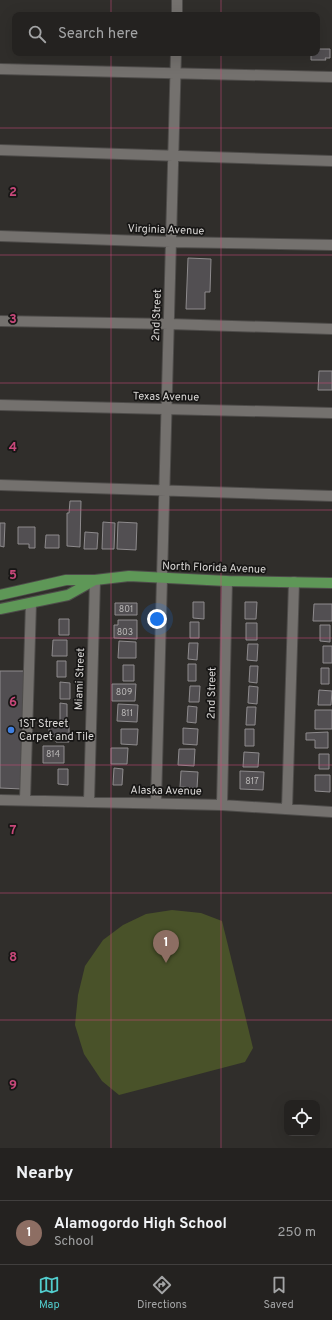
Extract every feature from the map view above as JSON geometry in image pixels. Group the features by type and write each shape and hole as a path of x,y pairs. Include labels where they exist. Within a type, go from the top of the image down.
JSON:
{"main road":[{"name":"North Florida Avenue","path":"0,595 66,580 95,580 129,576 227,581 332,583"},
{"name":"North Florida Avenue","path":"0,609 68,595 95,580"}],"street":[{"path":"177,0 177,12"},
{"name":"2nd Street","path":"156,803 176,56"},
{"path":"0,70 332,77"},
{"path":"0,150 332,161"},
{"name":"Virginia Avenue","path":"0,236 171,242 332,245"},
{"path":"0,321 332,328"},
{"name":"Texas Avenue","path":"0,405 332,413"},
{"path":"0,485 332,496"},
{"name":"Miami Street","path":"89,802 95,580"},
{"name":"2nd Street","path":"222,805 227,581"},
{"path":"287,809 294,582"},
{"path":"25,800 31,603"},
{"name":"Alaska Avenue","path":"0,800 222,805 332,812"}],"green space":[{"path":"172,910 201,913 222,921 253,1048 245,1062 119,1095 102,1081 84,1054 75,1025 78,995 85,966 103,940 123,925 146,914"}],"building":[{"path":"320,49 330,49 330,58 325,58 326,60 311,60 311,56 320,56"},
{"path":"188,258 211,259 210,292 205,292 205,309 186,309"},
{"path":"319,371 332,371 332,390 318,390"},
{"path":"70,501 81,501 80,547 67,546 67,513 69,513"},
{"path":"103,522 115,523 114,549 102,549"},
{"path":"118,522 137,523 136,550 117,549"},
{"path":"0,523 5,523 4,547 0,546"},
{"path":"18,527 35,527 35,548 29,548 29,544 18,544"},
{"path":"85,532 98,533 97,549 84,549"},
{"path":"46,535 59,535 59,548 45,548"},
{"path":"193,602 204,602 204,619 193,618"},
{"path":"245,602 257,602 256,619 245,619"},
{"path":"115,603 137,603 137,615 115,615"},
{"path":"314,604 332,604 332,621 313,621"},
{"path":"59,619 69,619 69,635 59,635"},
{"path":"118,620 137,620 137,639 114,638 114,625 118,625"},
{"path":"190,622 199,622 199,638 190,638"},
{"path":"246,623 257,623 257,640 246,640"},
{"path":"320,625 330,625 330,642 320,641"},
{"path":"53,640 67,640 67,656 52,656"},
{"path":"119,641 136,642 136,658 118,658"},
{"path":"189,643 198,643 197,660 188,659"},
{"path":"248,644 258,644 257,661 247,660"},
{"path":"323,646 332,646 332,663 323,663"},
{"path":"57,661 66,661 66,677 57,677"},
{"path":"188,664 196,664 196,681 188,681"},
{"path":"123,665 134,665 134,681 123,681"},
{"path":"250,666 258,666 257,683 249,682"},
{"path":"321,668 329,668 329,684 321,684"},
{"name":"1ST Street Carpet and Tile","path":"0,671 24,671 22,789 0,788"},
{"path":"60,682 70,683 70,699 60,699"},
{"path":"112,684 136,684 135,701 112,701"},
{"path":"190,686 200,686 199,702 189,702"},
{"path":"249,686 258,687 257,704 248,703"},
{"path":"319,690 332,691 331,705 318,705"},
{"path":"60,703 67,704 67,720 60,720"},
{"path":"118,704 138,705 137,722 117,721"},
{"path":"188,706 197,707 196,723 187,722"},
{"path":"247,707 256,707 255,725 246,725"},
{"path":"315,710 332,710 332,729 315,729"},
{"path":"49,724 69,725 69,742 56,742 56,736 49,736"},
{"path":"183,728 198,729 197,745 183,744"},
{"path":"121,729 138,729 137,745 121,744"},
{"path":"245,729 254,729 254,746 245,746"},
{"path":"328,732 328,748 315,748 315,740 306,740 306,733"},
{"path":"43,746 64,746 64,763 43,763"},
{"path":"111,748 128,748 127,764 111,764"},
{"path":"179,749 195,749 194,766 178,765"},
{"path":"244,752 259,753 258,767 243,767"},
{"path":"319,754 329,754 329,769 319,769"},
{"path":"114,768 123,769 122,785 113,785"},
{"path":"58,769 68,769 68,785 58,784"},
{"path":"181,771 198,772 197,788 180,787"},
{"path":"240,771 264,772 263,790 240,789"},
{"path":"315,775 330,775 330,792 315,791"}],"place":[{"name":"1ST Street Carpet and Tile","path":"11,730"},
{"name":"Alamogordo High School","path":"166,963"}]}
